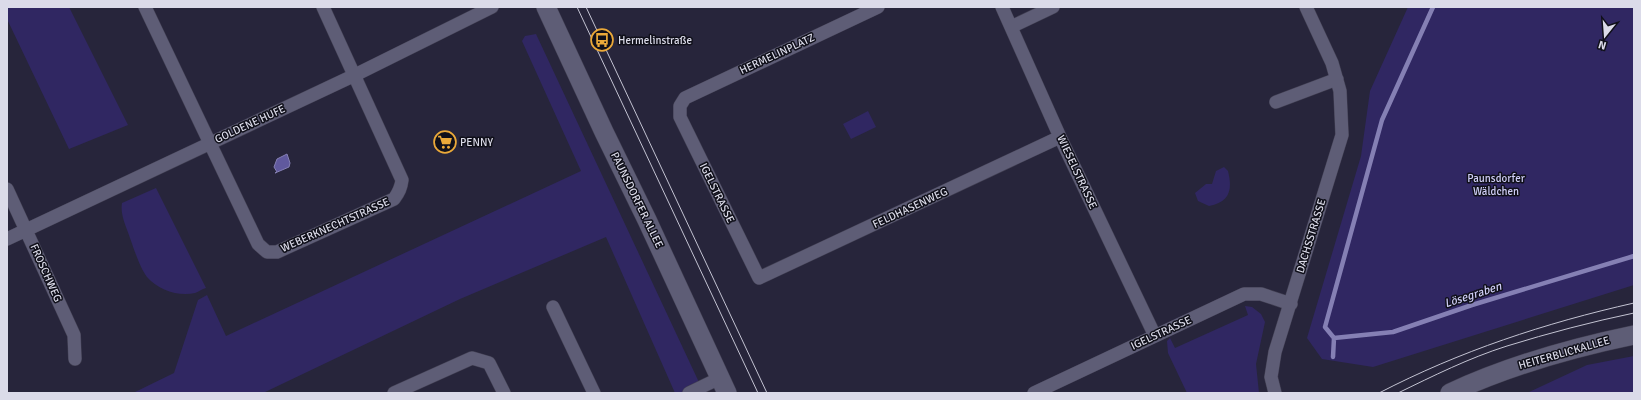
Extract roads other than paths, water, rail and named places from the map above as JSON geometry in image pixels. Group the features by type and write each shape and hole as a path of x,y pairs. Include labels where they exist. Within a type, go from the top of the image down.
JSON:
{"main road":[{"name":"PAUNSDORFER ALLEE","path":"546,7 604,132 648,220 724,385"},
{"name":"HEITERBLICKALLEE","path":"1450,393 1536,359 1634,335"}],"street":[{"name":"WEBERKNECHTSTRASSE","path":"145,7 258,244 267,252 277,252 341,224 394,198 402,185 402,180 323,7"},
{"name":"GOLDENE HUFE","path":"7,239 355,75 492,7"},
{"name":"HERMELINPLATZ","path":"680,106 685,98 878,7"},
{"name":"WIESELSTRASSE","path":"1002,7 1060,137 1155,336"},
{"path":"1011,27 1053,7"},
{"name":"DACHSSTRASSE","path":"1274,393 1271,377 1272,363 1342,136 1340,92 1337,78 1332,63 1306,7"},
{"path":"1276,102 1337,78"},
{"name":"IGELSTRASSE","path":"680,106 680,117 759,278"},
{"name":"FELDHASENWEG","path":"759,278 1060,137"},
{"name":"FROSCHWEG","path":"7,189 74,335 75,360"},
{"name":"IGELSTRASSE","path":"1034,393 1244,294 1261,294 1291,304"},
{"path":"553,307 594,393"},
{"path":"394,393 472,358 489,363 504,393"},
{"path":"689,393 724,385"}],"waterway":[{"path":"1334,338 1325,327 1382,120 1433,7"},
{"name":"Lösegraben","path":"1333,357 1334,338 1393,332 1472,305 1634,256"}],"tram line":[{"path":"577,7 758,393"},
{"path":"586,7 767,393"},
{"path":"1379,393 1440,364 1472,351 1536,329 1634,303"},
{"path":"1398,393 1451,368 1493,351 1554,332 1634,313"}],"place":[{"name":"Hermelinstraße","path":"602,40"},
{"name":"PENNY","path":"445,142"}],"park label":[{"name":"Paunsdorfer Wäldchen","path":"1496,184"}]}
